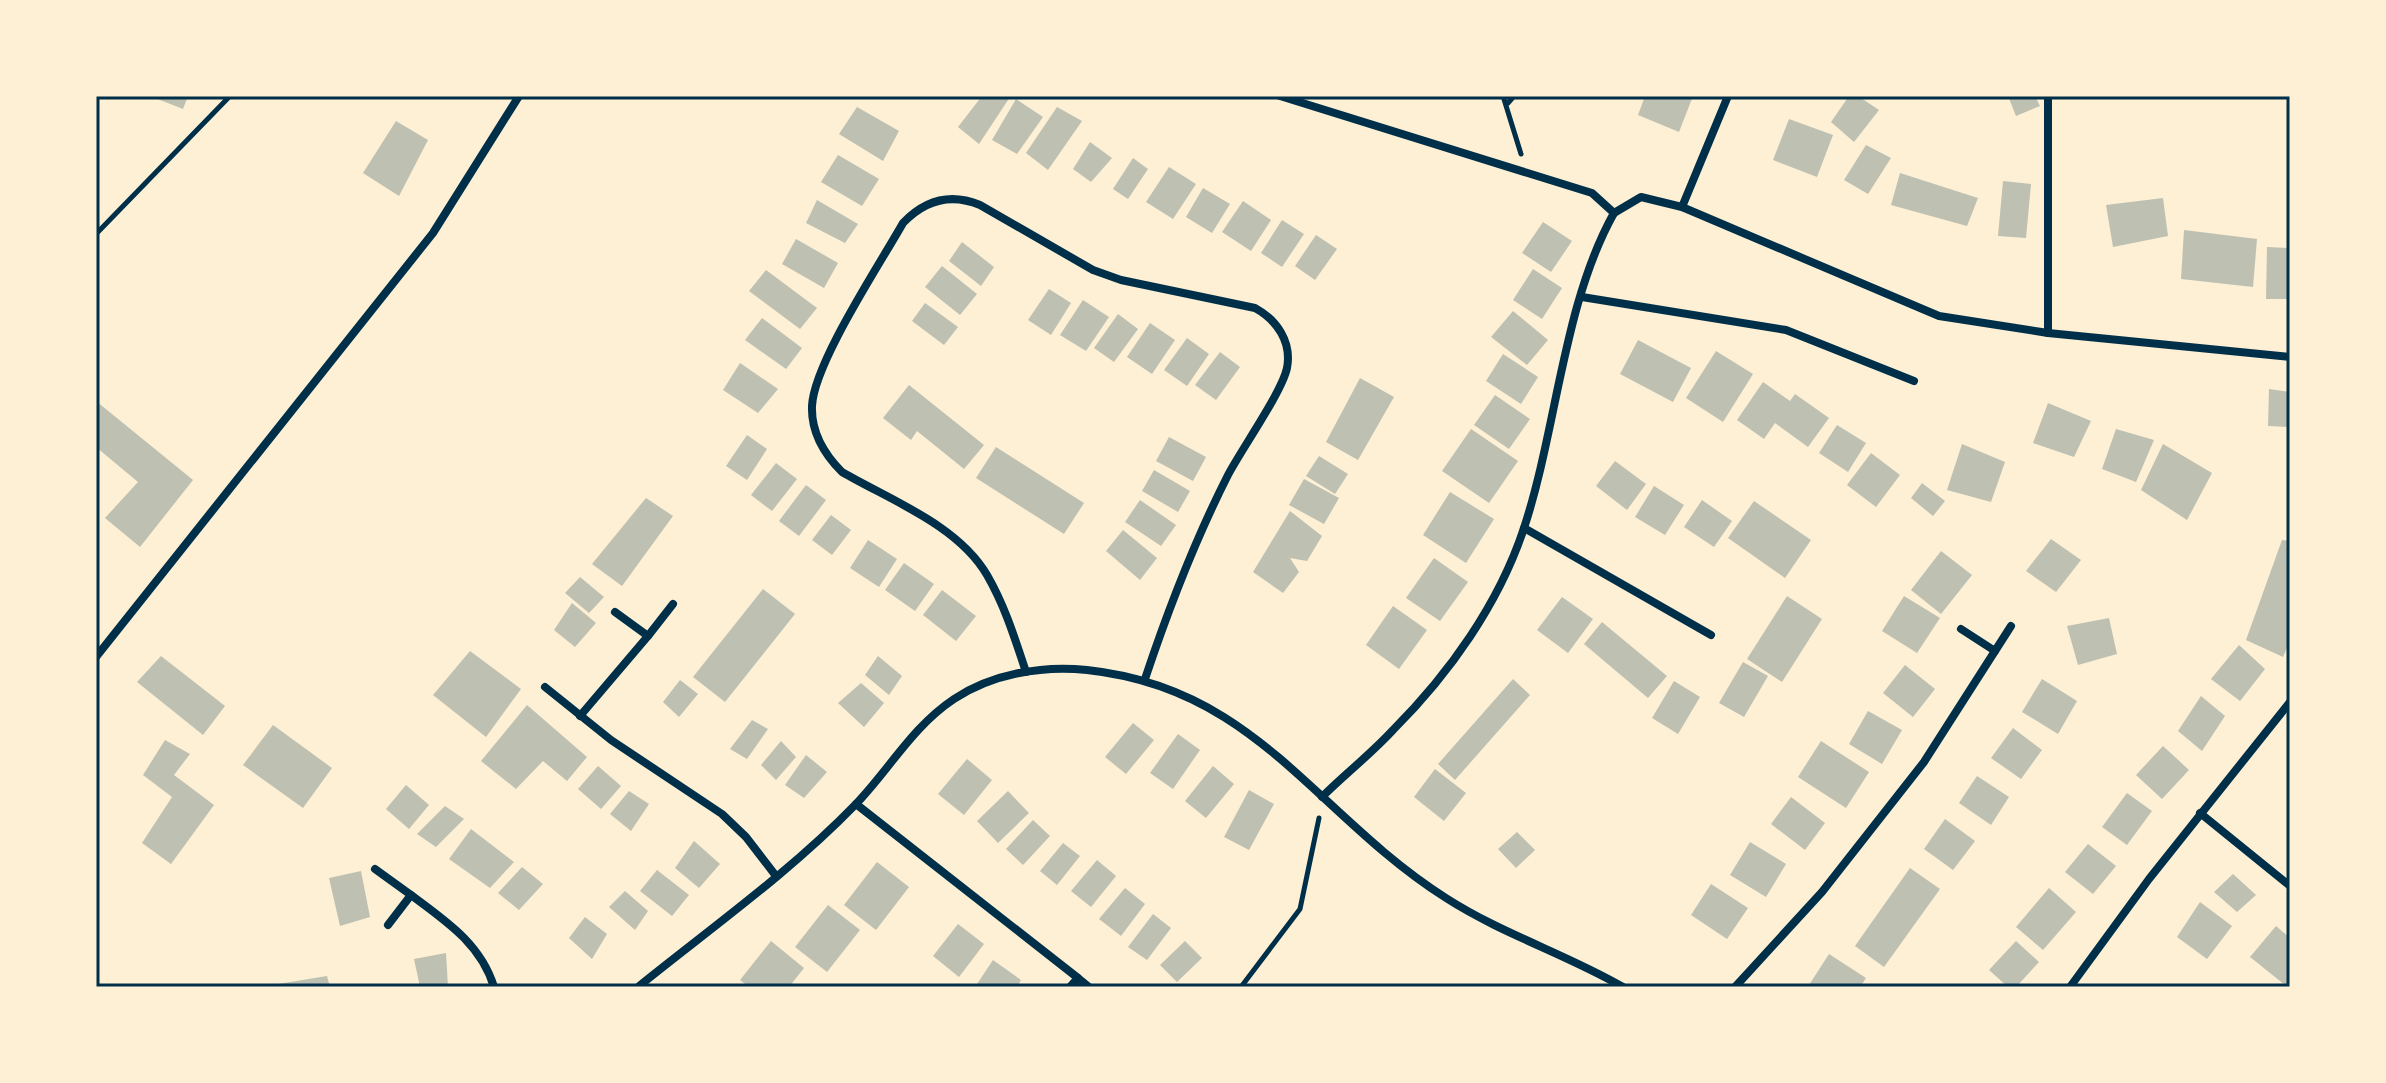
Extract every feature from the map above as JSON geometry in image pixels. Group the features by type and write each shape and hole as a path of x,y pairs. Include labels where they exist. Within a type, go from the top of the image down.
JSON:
{"street":[{"path":"96,657 433,233 519,96"},
{"path":"1280,96 1420,137 1592,193 1614,213"},
{"path":"1682,207 1728,96"},
{"path":"2048,96 2048,333"},
{"path":"1322,797 1396,728 1465,643 1495,598 1524,528 1598,241 1614,213 1641,197 1682,207 1939,316 2048,333 2290,357"},
{"path":"1026,672 1008,615 986,572 951,535 842,472 829,459 813,424 812,406 820,372 903,223 913,213 940,200 967,200 980,205 1064,256 1121,280 1255,308 1268,315 1285,342 1286,370 1227,478 1165,620 1145,679"},
{"path":"1582,297 1786,330 1914,381"},
{"path":"1524,528 1711,635"},
{"path":"580,716 673,604"},
{"path":"615,612 648,636"},
{"path":"1735,987 1822,892 1924,762 2011,626"},
{"path":"1961,629 1995,651"},
{"path":"638,987 776,876 856,804 902,748 937,712 978,686 1026,672 1072,669 1145,679 1197,699 1226,716 1268,748 1399,865 1446,898 1497,927 1623,987"},
{"path":"545,687 580,716 722,814 746,837 776,876"},
{"path":"2070,987 2200,813 2290,702"},
{"path":"856,804 1089,987"},
{"path":"2200,813 2290,886"},
{"path":"375,869 469,942 489,971 494,987"},
{"path":"388,925 411,895"},
{"path":"1070,987 1078,978"}],"path":[{"path":"96,234 230,96"},
{"path":"1503,96 1508,103 1526,174"},
{"path":"1508,103 1514,96"},
{"path":"1241,987 1300,909 1322,797"}],"building":[{"path":"150,96 188,96 183,109"},
{"path":"982,96 1010,97 979,144 958,127"},
{"path":"1645,96 1693,96 1679,132 1638,115"},
{"path":"1849,96 1858,96 1879,110 1854,142 1831,122"},
{"path":"2008,96 2035,96 2040,106 2016,116"},
{"path":"1016,99 1043,117 1017,154 992,140"},
{"path":"857,107 899,131 883,161 839,134"},
{"path":"1057,107 1082,121 1048,170 1026,153"},
{"path":"1789,119 1833,135 1817,177 1773,160"},
{"path":"396,121 428,140 399,196 363,173"},
{"path":"1090,142 1112,158 1091,182 1073,169"},
{"path":"1866,145 1891,158 1868,194 1844,180"},
{"path":"838,155 879,179 862,206 821,182"},
{"path":"1133,158 1148,169 1128,199 1113,189"},
{"path":"1169,167 1196,184 1173,219 1146,202"},
{"path":"1900,173 1978,198 1967,226 1891,205"},
{"path":"2003,181 2031,184 2026,238 1998,236"},
{"path":"1203,188 1230,204 1212,233 1186,217"},
{"path":"2163,198 2168,236 2113,247 2106,205"},
{"path":"817,200 858,224 845,243 806,223"},
{"path":"1243,201 1271,220 1251,251 1222,232"},
{"path":"1282,220 1304,234 1282,267 1261,253"},
{"path":"1543,222 1572,241 1551,272 1522,253"},
{"path":"2184,230 2257,239 2253,287 2181,279"},
{"path":"1316,235 1337,249 1315,280 1295,266"},
{"path":"796,239 838,263 824,288 782,264"},
{"path":"962,242 994,267 981,286 949,261"},
{"path":"2267,247 2290,248 2290,299 2266,299"},
{"path":"942,266 977,294 960,315 925,287"},
{"path":"1533,269 1562,288 1542,319 1513,300"},
{"path":"766,270 817,308 800,329 749,291"},
{"path":"1049,289 1071,303 1051,335 1028,320"},
{"path":"1083,300 1109,317 1086,351 1060,335"},
{"path":"925,303 958,327 944,345 912,321"},
{"path":"1513,311 1548,340 1527,365 1491,337"},
{"path":"1118,314 1138,329 1114,362 1094,348"},
{"path":"762,318 802,348 786,369 745,340"},
{"path":"1150,323 1175,340 1152,374 1127,357"},
{"path":"1187,338 1209,354 1187,386 1164,370"},
{"path":"1638,340 1691,368 1673,402 1620,374"},
{"path":"1716,351 1753,374 1723,422 1686,398"},
{"path":"1220,352 1240,367 1216,400 1195,385"},
{"path":"1503,354 1538,377 1521,404 1486,381"},
{"path":"740,363 778,389 758,413 723,390"},
{"path":"1360,378 1394,397 1358,460 1326,442"},
{"path":"1763,382 1790,401 1795,394 1829,418 1808,447 1775,423 1764,439 1737,420"},
{"path":"909,385 984,445 964,469 917,431 911,440 883,418"},
{"path":"2269,389 2290,392 2290,427 2268,426"},
{"path":"1495,395 1530,419 1509,449 1474,425"},
{"path":"96,401 193,480 140,547 105,518 138,482 96,447"},
{"path":"2048,403 2091,421 2074,457 2033,443"},
{"path":"1837,425 1866,443 1848,472 1819,453"},
{"path":"1471,429 1518,461 1489,503 1442,471"},
{"path":"2116,429 2154,440 2136,482 2102,469"},
{"path":"747,435 767,449 747,480 726,466"},
{"path":"1169,437 1206,457 1193,481 1156,461"},
{"path":"1962,444 2005,462 1991,502 1947,490"},
{"path":"2163,444 2212,473 2187,520 2141,490"},
{"path":"996,447 1084,503 1064,534 976,478"},
{"path":"1871,453 1900,475 1876,507 1847,485"},
{"path":"1319,456 1348,474 1335,494 1306,476"},
{"path":"1615,461 1646,484 1627,510 1596,486"},
{"path":"776,463 797,479 772,511 751,495"},
{"path":"1154,470 1190,491 1178,512 1142,491"},
{"path":"1304,479 1339,498 1324,524 1289,505"},
{"path":"1922,483 1945,501 1933,516 1911,498"},
{"path":"806,485 826,500 799,536 779,521"},
{"path":"1654,486 1684,505 1665,535 1635,517"},
{"path":"1450,492 1494,519 1466,563 1423,535"},
{"path":"646,498 673,516 622,586 592,564"},
{"path":"1140,500 1176,525 1161,546 1125,522"},
{"path":"1702,500 1732,521 1714,547 1684,527"},
{"path":"1754,501 1811,540 1785,578 1728,538"},
{"path":"1290,511 1322,536 1307,561 1290,558 1299,572 1283,593 1253,572"},
{"path":"831,515 851,530 832,555 812,540"},
{"path":"1123,530 1157,558 1140,580 1106,551"},
{"path":"2051,539 2081,560 2056,592 2026,571"},
{"path":"868,540 897,559 879,587 850,568"},
{"path":"2282,540 2290,541 2290,641 2283,657 2246,640"},
{"path":"1941,551 1972,575 1941,614 1911,590"},
{"path":"1434,558 1468,582 1440,621 1406,598"},
{"path":"904,563 934,584 915,611 885,590"},
{"path":"580,577 604,597 589,613 565,593"},
{"path":"763,589 795,614 725,702 693,677"},
{"path":"942,590 976,616 956,641 923,615"},
{"path":"1787,596 1822,619 1782,682 1747,659"},
{"path":"1904,596 1940,618 1917,653 1882,631"},
{"path":"1562,597 1593,619 1568,653 1537,630"},
{"path":"572,603 596,623 575,647 554,630"},
{"path":"1393,606 1427,630 1399,669 1366,645"},
{"path":"2109,618 2117,654 2078,665 2067,626"},
{"path":"1602,622 1667,676 1648,698 1584,644"},
{"path":"2239,645 2265,669 2240,701 2211,679"},
{"path":"470,651 521,689 486,737 433,695"},
{"path":"161,656 225,706 203,735 137,682"},
{"path":"878,656 902,676 889,695 865,675"},
{"path":"1743,662 1768,676 1744,717 1719,703"},
{"path":"1905,665 1935,689 1913,717 1883,693"},
{"path":"1513,679 1530,695 1455,780 1438,764"},
{"path":"2042,679 2077,701 2058,734 2022,712"},
{"path":"680,680 698,694 679,717 663,702"},
{"path":"1674,681 1700,697 1678,734 1652,718"},
{"path":"861,683 884,703 864,727 838,703"},
{"path":"2201,696 2225,716 2202,751 2178,731"},
{"path":"527,705 587,757 567,781 543,761 516,789 481,761"},
{"path":"1868,711 1902,730 1882,764 1849,744"},
{"path":"752,720 768,729 747,759 730,749"},
{"path":"1133,723 1154,740 1126,774 1105,757"},
{"path":"273,725 332,768 303,808 243,765"},
{"path":"2013,728 2042,750 2021,779 1991,758"},
{"path":"1178,734 1200,750 1173,789 1150,773"},
{"path":"165,740 190,754 174,775 214,805 171,864 142,843 172,797 143,775"},
{"path":"781,741 796,757 776,780 761,765"},
{"path":"1821,741 1869,772 1846,808 1798,777"},
{"path":"2163,746 2189,770 2162,799 2136,775"},
{"path":"806,755 827,772 804,798 785,785"},
{"path":"967,759 992,780 964,815 938,794"},
{"path":"598,766 621,786 601,809 578,789"},
{"path":"1213,766 1234,784 1206,818 1185,801"},
{"path":"1435,769 1466,793 1444,821 1414,797"},
{"path":"1977,776 2009,797 1991,825 1959,803"},
{"path":"406,785 429,805 409,829 386,809"},
{"path":"1249,790 1274,804 1249,850 1224,837"},
{"path":"629,791 649,804 631,831 610,814"},
{"path":"1008,791 1029,813 998,843 977,821"},
{"path":"2127,793 2152,811 2127,845 2102,827"},
{"path":"1791,797 1825,823 1805,850 1771,824"},
{"path":"445,806 464,819 436,847 417,834"},
{"path":"1945,819 1975,841 1953,870 1924,849"},
{"path":"1033,820 1050,836 1023,865 1006,849"},
{"path":"471,829 514,862 490,888 449,859"},
{"path":"1517,832 1535,850 1516,868 1498,849"},
{"path":"694,841 720,864 699,888 675,868"},
{"path":"1750,842 1786,864 1766,897 1730,875"},
{"path":"1063,843 1080,856 1057,885 1040,871"},
{"path":"2088,844 2116,866 2093,894 2065,872"},
{"path":"1097,860 1116,876 1091,907 1071,891"},
{"path":"877,862 909,887 876,930 844,905"},
{"path":"522,867 543,884 519,910 498,893"},
{"path":"1910,868 1940,889 1884,967 1855,946"},
{"path":"657,870 689,895 672,916 640,891"},
{"path":"361,871 370,917 340,926 329,878"},
{"path":"2233,874 2256,895 2237,912 2214,892"},
{"path":"1711,884 1748,908 1727,939 1691,915"},
{"path":"1125,888 1145,904 1121,936 1099,919"},
{"path":"2049,888 2076,912 2043,950 2016,927"},
{"path":"625,891 648,911 635,930 609,907"},
{"path":"2200,902 2232,926 2207,959 2177,937"},
{"path":"828,905 860,930 827,972 795,947"},
{"path":"1153,914 1171,928 1147,960 1128,947"},
{"path":"585,917 607,934 592,959 569,938"},
{"path":"958,924 984,944 959,977 933,956"},
{"path":"2276,926 2290,938 2290,979 2285,985 2250,957"},
{"path":"771,941 804,968 789,987 749,987 740,980"},
{"path":"1185,941 1202,958 1177,982 1160,965"},
{"path":"2016,941 2039,962 2016,987 2008,987 1989,970"},
{"path":"446,953 448,987 420,987 414,959"},
{"path":"1829,954 1866,978 1860,987 1809,985"},
{"path":"993,960 1021,980 1017,987 975,987"},
{"path":"327,976 330,987 272,987 272,985"}]}
